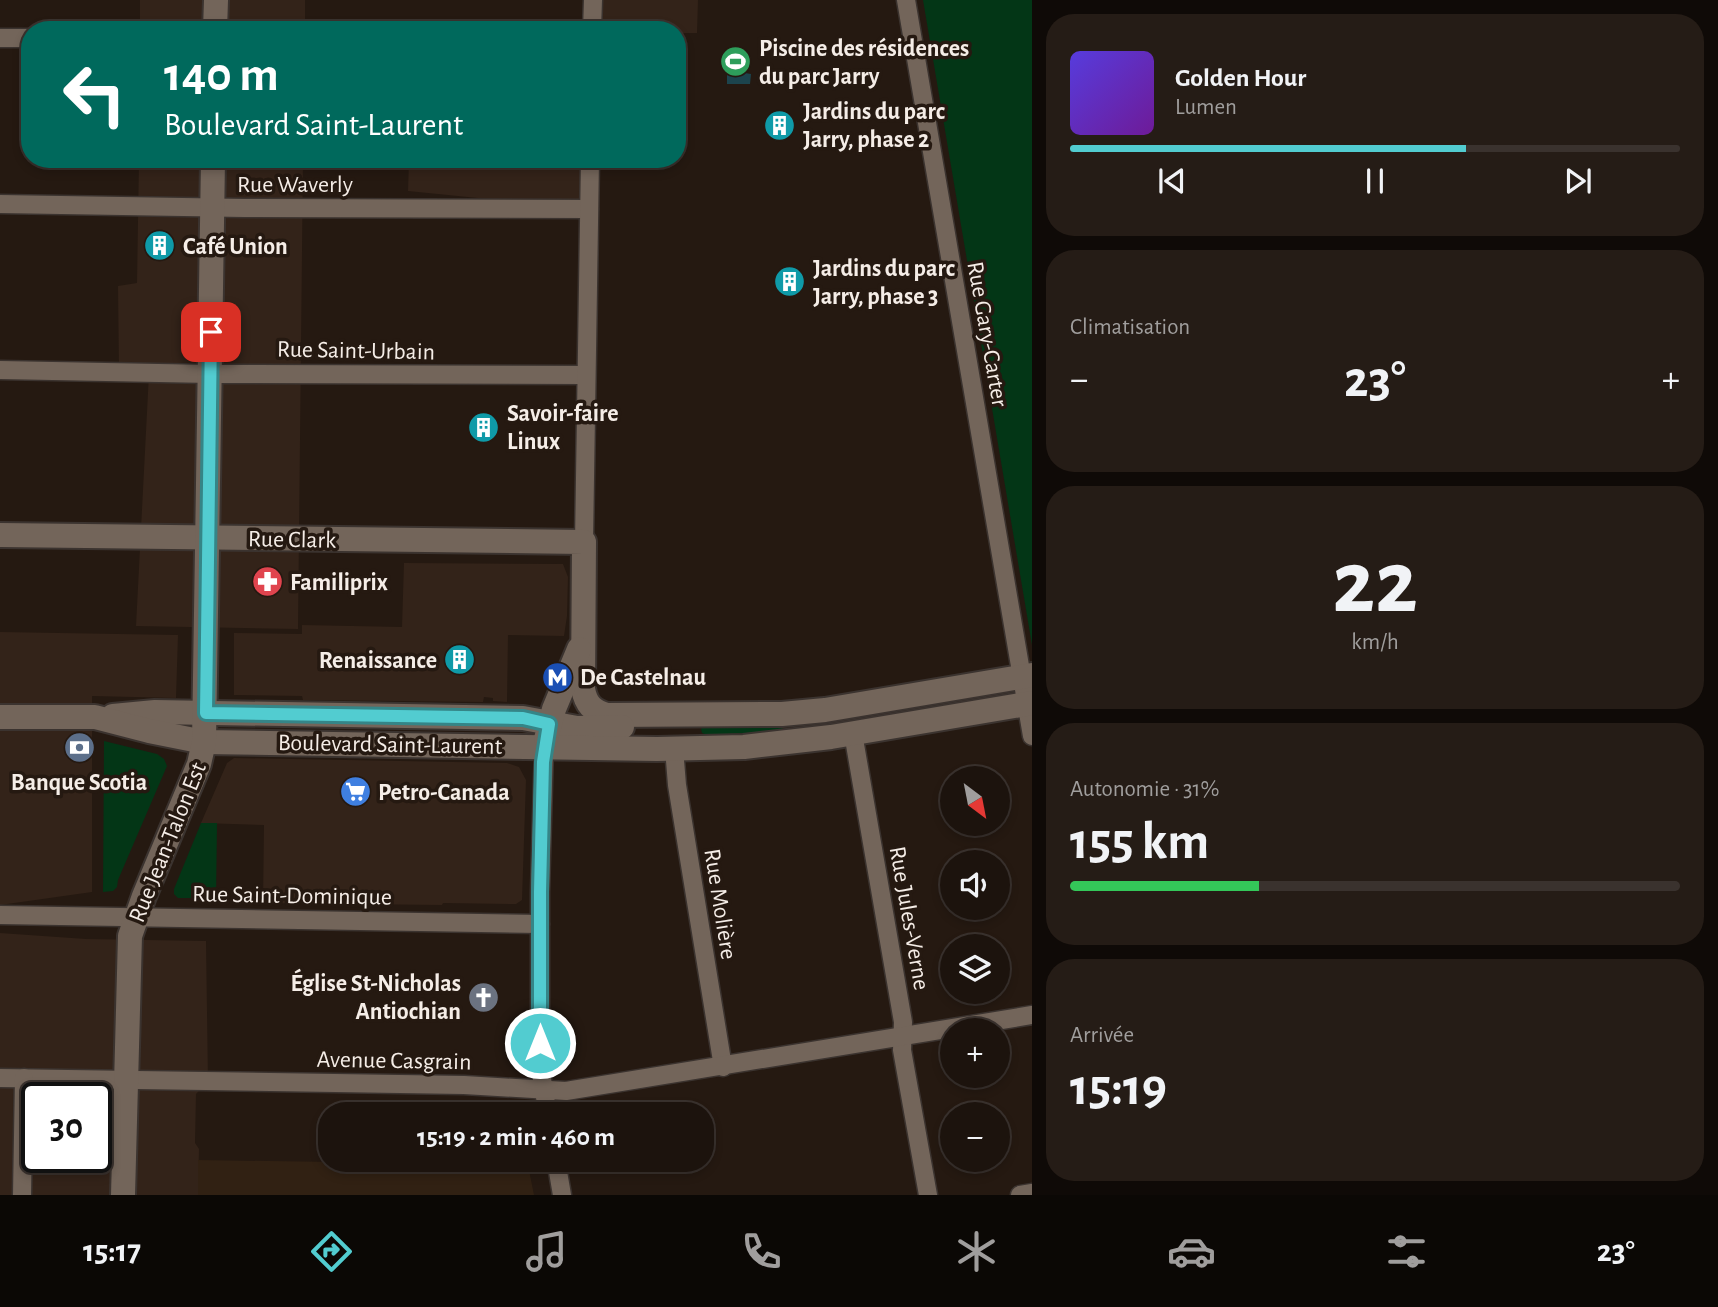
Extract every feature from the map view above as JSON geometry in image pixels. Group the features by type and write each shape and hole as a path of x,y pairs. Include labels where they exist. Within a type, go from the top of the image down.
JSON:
{"main road":[{"path":"215,21 216,0"},
{"name":"Rue Jean-Talon Est","path":"123,1195 129,943 136,916 200,764 204,742 214,168"},
{"name":"Rue Clark","path":"0,535 584,542"},
{"path":"547,735 584,639 584,542"},
{"name":"Boulevard Saint-Laurent","path":"584,639 583,690 586,699 593,710 615,715 684,716 814,711 1026,676"},
{"name":"Boulevard Saint-Laurent","path":"95,717 204,742 547,735 674,748 744,747 853,733 1029,704"},
{"name":"Boulevard Saint-Laurent","path":"0,717 95,717 155,712 523,718 547,735 577,728 659,725 684,716"}],"street":[{"path":"592,21 593,0"},
{"name":"Rue Gary-Carter","path":"906,0 1026,676 1032,736"},
{"path":"0,38 21,38"},
{"path":"584,542 590,168"},
{"name":"Rue Waverly","path":"0,204 589,209"},
{"name":"Rue Saint-Urbain","path":"0,370 211,374 586,375"},
{"name":"Rue Jules-Verne","path":"853,733 903,1022 902,1050 928,1195"},
{"path":"545,1102 540,1067 540,924 547,735"},
{"name":"Rue Molière","path":"674,748 675,776 723,1067"},
{"name":"Rue Saint-Dominique","path":"0,915 540,924"},
{"name":"Avenue Casgrain","path":"0,1078 542,1088 566,1091 1032,1015"},
{"path":"22,1195 23,1078"},
{"path":"558,1172 562,1195"},
{"path":"1020,1195 1032,1193"}],"shaded area":[{"path":"140,0 305,0 305,21 140,21"},
{"path":"593,0 698,0 697,33 686,33 686,21 592,21"},
{"path":"139,168 303,168 298,629 136,626 149,373 119,372 118,286 137,283"},
{"path":"409,168 593,168 589,209 408,191"},
{"path":"404,563 563,564 568,577 564,636 508,635 507,702 484,697 483,702 303,700 302,696 234,695 234,633 302,634 302,625 402,627"},
{"path":"0,632 178,635 176,698 92,696 92,892 0,905"},
{"path":"234,758 507,763 519,767 526,780 522,900 516,904 442,905 263,903 264,825 201,823 227,763"},
{"path":"0,933 86,939 206,941 208,1081 196,1094 198,1195 0,1195"},
{"path":"198,1160 318,1162 318,1172 529,1172 534,1195 198,1195"}],"green space":[{"path":"923,0 1032,0 1032,645"},
{"path":"780,724 783,728 780,731 707,735 702,733 701,729 705,725"},
{"path":"104,741 157,754 164,759 167,766 117,887 113,891 103,892"},
{"path":"201,823 217,823 216,898 178,898 174,889"}],"water":[{"name":"Piscine des résidences du parc Jarry","path":"727,49 745,50 745,73 751,74 750,84 727,84"}],"place":[{"name":"Piscine des résidences du parc Jarry","path":"736,62"},
{"name":"Jardins du parc Jarry, phase 2","path":"780,125"},
{"name":"Café Union","path":"160,246"},
{"name":"Jardins du parc Jarry, phase 3","path":"790,282"},
{"name":"Savoir-faire Linux","path":"484,427"},
{"name":"Familiprix","path":"267,582"},
{"name":"Renaissance","path":"460,660"},
{"name":"De Castelnau","path":"557,677"},
{"name":"Banque Scotia","path":"79,748"},
{"name":"Petro-Canada","path":"355,792"},
{"name":"Église St-Nicholas Antiochian","path":"484,997"}],"route":[{"path":"211,332 206,713 523,718 549,724 543,762 540,1043"}]}
